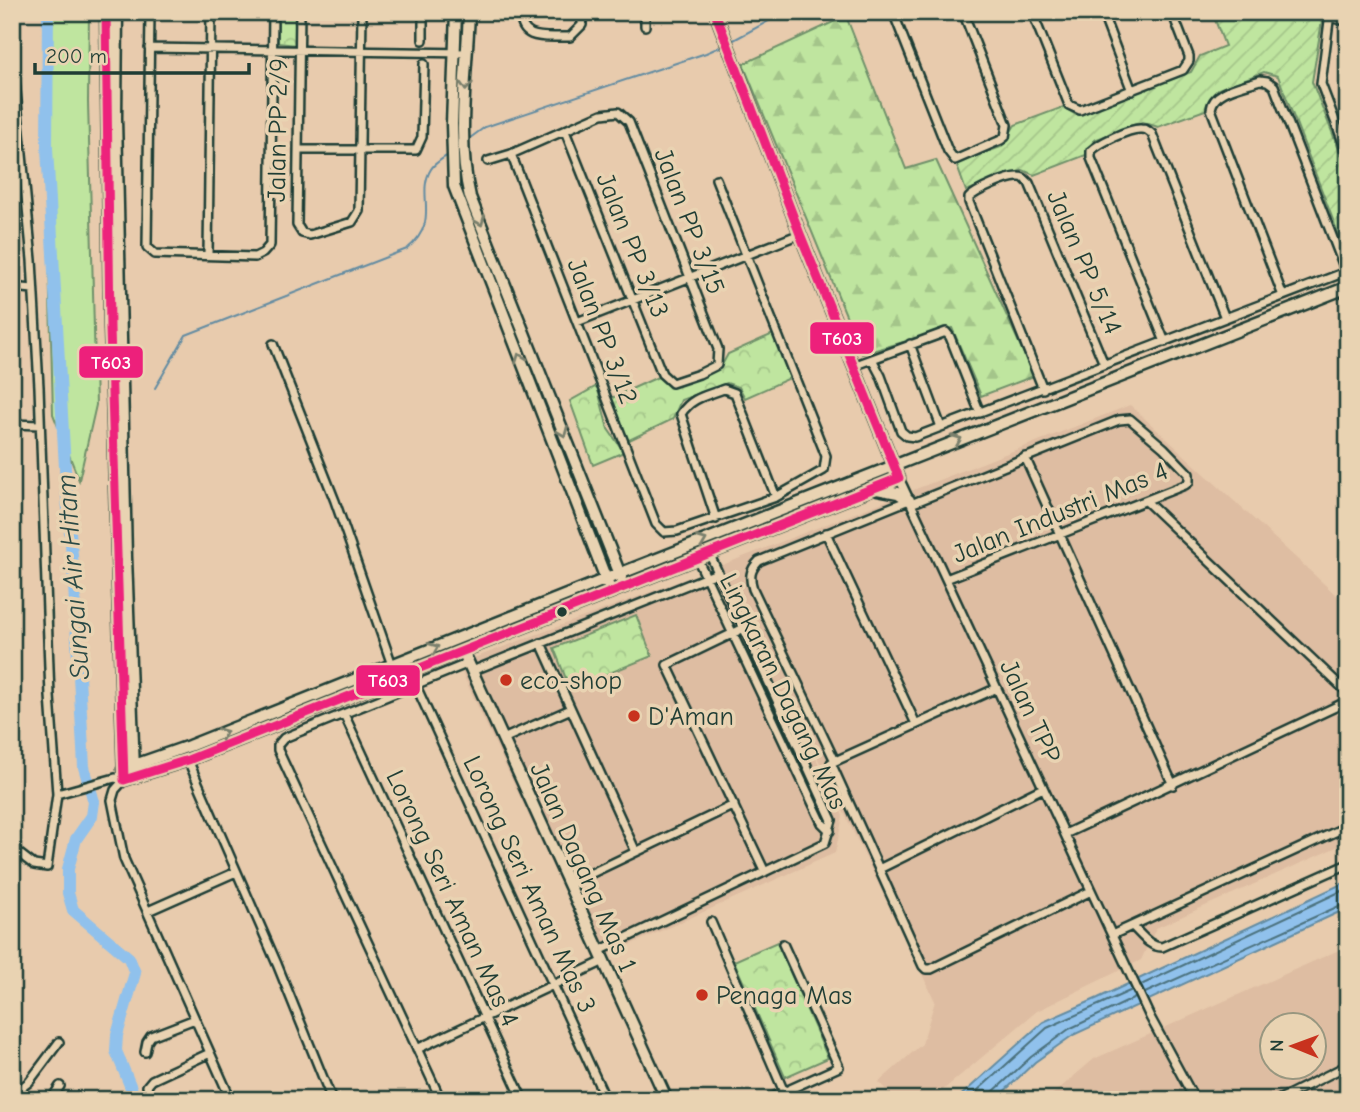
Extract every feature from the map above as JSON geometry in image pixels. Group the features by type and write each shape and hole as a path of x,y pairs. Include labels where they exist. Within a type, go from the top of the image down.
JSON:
{"main road":[{"path":"106,12 110,328 123,775"},
{"path":"117,12 123,775"},
{"path":"456,12 452,124 454,186 611,592"},
{"path":"469,12 464,112 470,197 625,587"},
{"path":"123,775 188,760 899,478 800,234 715,12"},
{"path":"1314,12 1348,20"},
{"path":"123,775 606,579 1348,287"},
{"path":"886,445 896,452 917,456"},
{"path":"869,475 882,458 886,445"},
{"path":"874,489 898,493 910,502"},
{"path":"612,555 626,564 639,566"},
{"path":"586,587 596,569 598,559"},
{"name":"Jalan Dagang Mas 1","path":"463,651 667,1100"}],"street":[{"path":"12,848 34,865 47,867 57,794 50,696 33,289 15,125 15,12"},
{"path":"150,12 146,241 149,250 159,254 255,257 270,245 273,12"},
{"path":"208,255 211,12"},
{"name":"Jalan PP 2/9","path":"300,12 298,229 305,235 352,222 359,211 360,151"},
{"path":"360,151 362,12"},
{"path":"423,40 424,12"},
{"path":"521,12 520,22 531,36 569,37 582,25 582,12"},
{"path":"645,12 645,26"},
{"path":"894,12 948,151 955,160 1001,140 1005,137 1007,125 963,12"},
{"path":"1032,12 1067,101 1072,108 1080,110 1178,74 1187,66 1189,55 1172,12"},
{"path":"1102,12 1132,91"},
{"path":"1330,14 1321,84 1348,155"},
{"path":"149,48 467,53"},
{"path":"298,150 416,150 420,144 424,64"},
{"path":"872,359 901,430 907,436 915,437 1165,342 1225,318 1283,296 1347,271 1274,86 1260,80 1217,96 1212,102 1211,110 1283,296"},
{"name":"Jalan PP 3/15","path":"565,131 601,114 618,112 629,122 718,349 717,365 699,374 672,383 662,374"},
{"path":"1165,342 1091,158 1091,150 1097,144 1138,128 1146,129 1152,134 1225,318"},
{"path":"488,161 565,131"},
{"name":"Jalan PP 3/13","path":"565,131 662,374"},
{"name":"Jalan PP 3/12","path":"511,154 656,524 664,531 677,531 716,519"},
{"name":"Jalan PP 5/14","path":"1044,388 969,202 969,198 975,193 1015,177 1023,177 1029,183 1104,364"},
{"path":"716,179 826,456 824,470 776,497 716,519 681,414 688,403 708,395 724,389 735,393 776,497"},
{"path":"577,322 800,234"},
{"path":"12,287 33,289"},
{"path":"853,366 946,332 980,413"},
{"path":"273,344 335,502 392,665"},
{"path":"910,344 941,427"},
{"name":"Jalan Industri Mas 4","path":"946,579 1147,502 1189,482 1189,474 1130,419 1119,419 1026,457"},
{"path":"12,424 40,425"},
{"path":"835,761 753,590 750,579 752,568 759,561 826,533 1026,457 1173,785"},
{"name":"Jalan TPP","path":"899,478 1150,1017 1195,1100"},
{"path":"1147,502 1348,693"},
{"path":"826,533 916,724"},
{"name":"Lingkaran Dagang Mas","path":"709,553 832,820 830,831"},
{"name":"Lingkaran Dagang Mas","path":"697,558 822,823 830,831"},
{"path":"441,1100 278,750 279,743 284,738 416,686 541,643 717,573"},
{"path":"744,628 667,665 765,872"},
{"path":"541,643 636,852"},
{"name":"Lorong Seri Aman Mas 3","path":"416,686 606,1100"},
{"path":"996,688 831,763 879,869 926,969 1091,891"},
{"path":"1065,834 1348,701"},
{"path":"503,740 571,709"},
{"name":"Lorong Seri Aman Mas 4","path":"344,714 523,1100"},
{"path":"188,760 305,1030 332,1100"},
{"path":"57,794 123,775"},
{"path":"123,775 112,800 124,859 231,1100"},
{"path":"879,869 1043,788"},
{"path":"569,884 734,806"},
{"path":"1112,935 1348,826"},
{"path":"599,951 825,843 830,831"},
{"path":"1132,926 1150,944 1161,947 1348,864"},
{"path":"148,911 236,872"},
{"path":"711,922 784,1092"},
{"path":"766,1100 839,1067 783,944"},
{"path":"417,1049 604,961"},
{"path":"145,1052 146,1042 151,1036 195,1019"},
{"path":"12,1095 29,1082 59,1042"},
{"path":"149,1100 147,1086 152,1080 210,1053"},
{"path":"1278,1100 1348,1065"},
{"path":"51,1100 60,1086"}],"shaded area":[{"path":"1130,405 1348,606 1348,842 1156,928 1141,960 1037,1011 931,1100 895,1100 879,1082 922,1044 935,1001 776,672 843,816 835,853 596,960 458,664 725,564"},
{"path":"1348,946 1348,1100 1046,1100 1094,1059"}],"green space":[{"path":"46,12 89,12 88,102 96,405 79,480 53,414 45,103"},
{"path":"278,12 297,12 296,45 278,43"},
{"path":"1212,12 1292,12 1322,21 1312,82 1348,172 1348,259 1278,76 1264,72 1218,89 1212,96 1208,109 1158,127 1142,122 1094,140 1086,155 1034,175 1023,170 966,191 956,163 1001,147 1015,125 1063,107 1076,115 1191,72 1200,56 1225,46"},
{"path":"846,16 906,169 936,160 1034,376 981,396 952,328 862,354 743,64"},
{"path":"773,334 790,378 745,398 739,387 727,383 681,400 673,419 623,443 609,399 658,377 671,385 722,365 728,354"},
{"path":"597,386 608,429 624,452 593,465 570,401"},
{"path":"636,615 652,656 570,689 554,648"},
{"path":"777,942 828,1058 785,1077 734,961"}],"water":[{"path":"1348,881 1348,908 1073,1035 1035,1062 995,1100 956,1100 1043,1022"}],"waterway":[{"name":"Sungai Air Hitam","path":"48,12 47,148 66,485 84,767 94,802 92,816 76,839 68,869 68,893 73,910 129,958 135,973 117,1035 116,1051 136,1100"},
{"path":"730,42 785,12"},
{"path":"466,141 485,127 722,46"},
{"path":"155,388 186,335 407,249 423,228 426,218 425,188 431,169 448,155"}],"transit line":[{"name":"T603","path":"106,12 110,328 124,780 188,760 899,478 800,234 715,12"}],"place":[{"name":"eco-shop","path":"506,680"},
{"name":"D'Aman","path":"634,716"},
{"name":"Penaga Mas","path":"702,995"}]}
